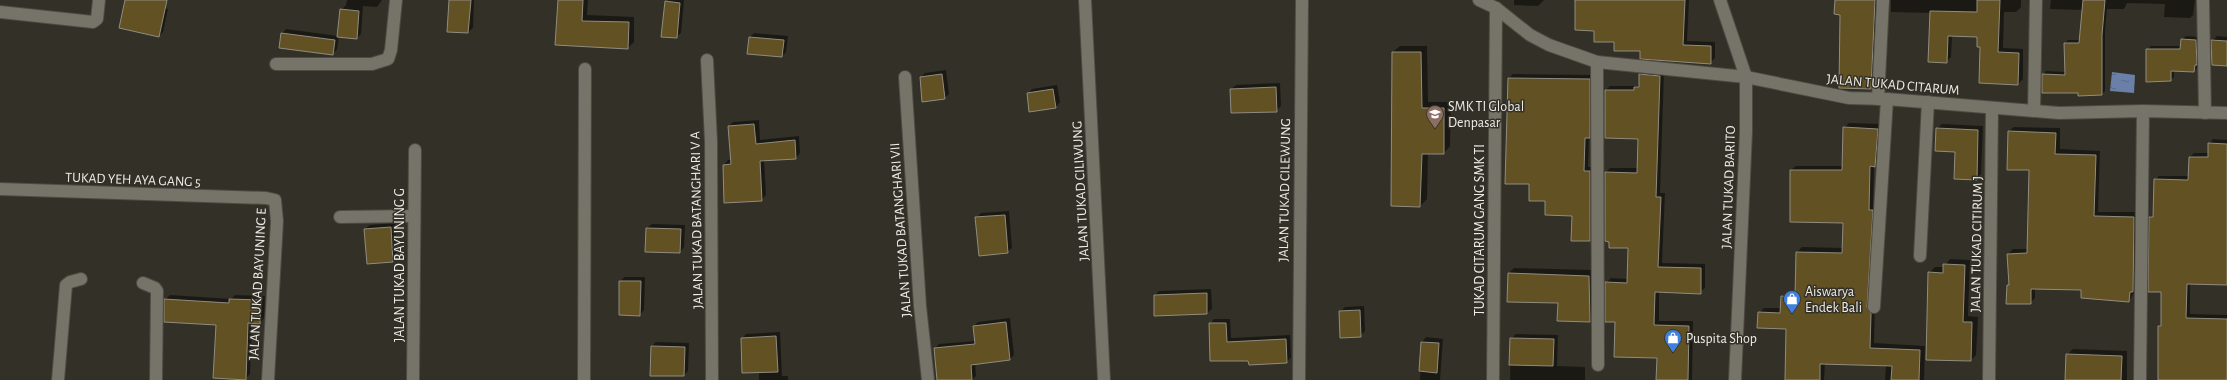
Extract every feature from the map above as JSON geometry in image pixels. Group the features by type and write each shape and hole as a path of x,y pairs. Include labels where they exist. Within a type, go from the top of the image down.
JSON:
{"street":[{"path":"0,12 93,22 97,19 99,0"},
{"path":"276,64 372,64 388,59 391,50 396,0"},
{"name":"JALAN TUKAD CILIWUNG","path":"1085,0 1104,380"},
{"name":"JALAN TUKAD CILEWUNG","path":"1299,380 1302,0"},
{"name":"JALAN TUKAD CITARUM","path":"1479,0 1496,8 1530,35 1549,45 1597,62 1746,77 1849,98 1928,102 2059,113 2143,111 2227,113"},
{"name":"JALAN TUKAD BARITO","path":"1720,0 1746,77 1746,132 1735,380"},
{"path":"1874,307 1882,99 1883,0"},
{"path":"2034,111 2036,0"},
{"path":"2203,0 2205,113"},
{"name":"TUKAD CITARUM GANG SMK TI","path":"1493,380 1496,8"},
{"name":"JALAN TUKAD BATANGHARI V A","path":"707,60 711,141 712,380"},
{"path":"1597,62 1598,365"},
{"path":"584,380 585,69"},
{"name":"JALAN TUKAD BATANGHARI VII","path":"905,77 920,306 928,380"},
{"path":"1920,256 1928,102"},
{"name":"JALAN TUKAD CITIRUM J","path":"1989,380 1992,108"},
{"path":"2140,380 2143,111"},
{"name":"JALAN TUKAD BAYUNING G","path":"413,380 415,150"},
{"name":"TUKAD YEH AYA GANG 5","path":"0,189 266,198"},
{"name":"JALAN TUKAD BAYUNING E","path":"266,198 275,200 277,210 268,380"},
{"path":"340,217 414,216"},
{"path":"58,380 66,285 70,282 81,279"},
{"path":"143,283 155,288 157,291 156,380"}],"water":[{"path":"2112,72 2135,75 2134,93 2110,91"}],"building":[{"path":"125,0 167,0 159,37 119,28"},
{"path":"449,0 471,0 468,33 447,32"},
{"path":"558,0 583,0 582,21 629,22 628,49 555,45"},
{"path":"1575,0 1685,0 1683,45 1711,46 1711,64 1640,59 1640,51 1614,51 1614,42 1594,42 1594,31 1575,30"},
{"path":"1835,0 1875,0 1871,89 1839,88 1840,15 1834,14"},
{"path":"1977,0 2000,0 1998,52 2019,53 2018,85 1979,83 1980,47 1977,47 1977,37 1948,36 1947,63 1928,62 1930,11 1977,12"},
{"path":"2083,0 2105,0 2102,35 2102,95 2078,96 2078,93 2042,93 2042,74 2065,75 2064,43 2079,43"},
{"path":"665,1 680,3 677,38 661,37"},
{"path":"340,9 359,11 357,39 337,37"},
{"path":"281,33 335,40 333,55 279,48"},
{"path":"749,37 784,40 782,57 747,54"},
{"path":"2181,39 2196,40 2197,65 2195,65 2194,72 2171,71 2171,81 2146,82 2146,49 2180,49"},
{"path":"2211,40 2227,41 2227,66 2212,65"},
{"path":"1392,52 1421,52 1422,108 1444,108 1444,154 1422,154 1420,207 1391,206"},
{"path":"942,74 945,99 922,102 920,77"},
{"path":"1639,74 1660,76 1656,197 1661,197 1658,267 1701,268 1701,294 1655,292 1654,325 1689,326 1688,380 1656,380 1657,358 1614,357 1615,322 1605,322 1605,282 1627,283 1628,248 1609,248 1609,242 1605,241 1605,172 1637,173 1638,139 1605,138 1605,90 1634,90 1634,87 1639,87"},
{"path":"1508,78 1590,79 1590,138 1585,138 1584,171 1590,171 1590,241 1571,241 1572,216 1545,215 1545,201 1529,201 1529,184 1505,184"},
{"path":"1276,87 1277,112 1231,113 1230,89"},
{"path":"1053,89 1056,108 1029,112 1027,93"},
{"path":"754,124 756,144 795,140 796,159 760,161 762,201 724,203 723,165 731,164 728,126"},
{"path":"1843,127 1878,129 1875,167 1870,166 1869,210 1873,210 1867,307 1871,314 1870,348 1920,350 1919,380 1891,380 1892,366 1820,364 1820,380 1785,380 1786,329 1757,328 1758,312 1780,313 1781,296 1795,297 1796,252 1842,253 1843,223 1790,222 1790,170 1842,170"},
{"path":"1936,128 1978,130 1977,180 1954,179 1955,152 1935,151"},
{"path":"2008,131 2056,133 2055,154 2096,155 2094,216 2134,217 2133,292 2130,292 2129,302 2081,298 2081,290 2031,289 2031,304 2006,304 2007,285 2009,285 2007,254 2027,253 2029,170 2007,170"},
{"path":"2208,143 2227,144 2227,285 2187,284 2186,318 2227,319 2227,380 2158,380 2158,326 2161,326 2161,292 2148,292 2149,217 2153,217 2154,179 2188,180 2189,157 2208,157"},
{"path":"1005,215 1008,253 979,256 975,217"},
{"path":"391,227 393,262 367,264 364,229"},
{"path":"646,228 681,229 680,253 645,252"},
{"path":"1943,264 1965,265 1963,322 1972,322 1971,361 1926,360 1928,272 1943,273"},
{"path":"1508,273 1589,276 1590,322 1557,321 1558,303 1507,302"},
{"path":"619,281 641,281 640,316 619,315"},
{"path":"1207,293 1207,314 1154,316 1154,295"},
{"path":"164,299 229,303 229,299 261,300 260,324 248,323 246,380 213,378 216,325 164,322"},
{"path":"1360,310 1361,337 1340,338 1339,311"},
{"path":"1006,322 1010,360 971,365 972,380 937,380 934,348 975,344 973,326"},
{"path":"1209,323 1226,323 1227,342 1286,339 1287,363 1249,365 1248,361 1210,361"},
{"path":"776,336 778,372 742,373 741,338"},
{"path":"1510,338 1554,339 1553,366 1509,365"},
{"path":"1421,342 1439,343 1437,373 1419,371"},
{"path":"651,346 685,347 684,376 650,376"},
{"path":"2066,354 2122,356 2121,380 2065,380"}],"place":[{"name":"SMK TI Global Denpasar","path":"1435,129"},
{"name":"Aiswarya Endek Bali","path":"1792,314"},
{"name":"Puspita Shop","path":"1673,353"}]}
